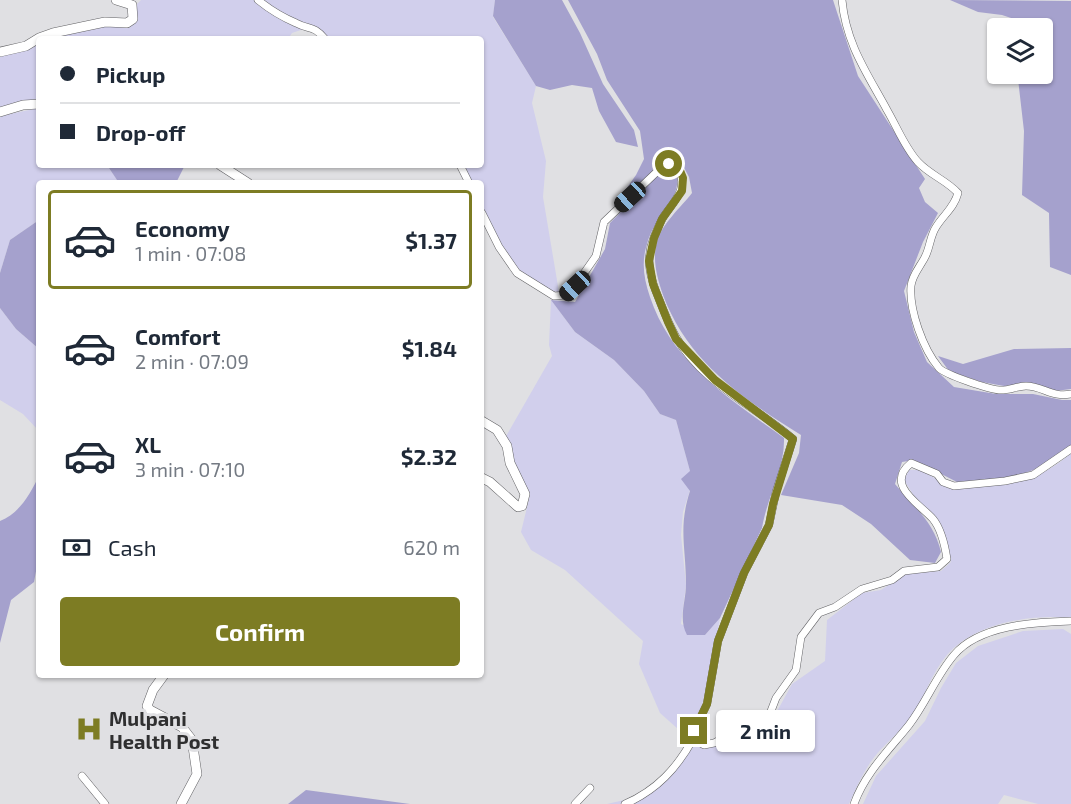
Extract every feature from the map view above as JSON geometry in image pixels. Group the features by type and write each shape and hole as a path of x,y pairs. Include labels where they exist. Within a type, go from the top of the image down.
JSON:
{"street":[{"path":"46,36 105,22 127,23 133,19 134,3 116,0"},
{"path":"258,0 267,8 299,25 309,26 319,31 323,36"},
{"path":"842,0 847,29 858,61 911,153 923,167 936,177 945,180 958,193 955,204 935,229 926,256 913,277 911,287 916,324 933,358 948,375 990,388 1000,390 1027,386 1058,396 1071,394"},
{"path":"0,52 26,46 36,40"},
{"path":"0,112 23,105 36,104"},
{"path":"484,217 499,247 517,273 554,296 566,295 596,255 604,222 664,165 669,164 679,168 683,178 682,191 662,219 652,244 649,261 653,284 668,322 676,339 715,380 793,439 774,498 769,525 744,573 718,641 707,704 694,731 693,739 669,776 637,799 625,804"},
{"path":"225,168 243,180"},
{"path":"484,422 497,430 507,446 510,463 525,494 522,507 518,507 484,479"},
{"path":"693,739 704,745 714,743 725,737 747,734 766,724 776,698 796,670 801,637 819,613 830,610 862,590 892,580 904,571 938,567 944,564 947,559 939,530 932,518 905,491 902,483 903,470 911,463 937,474 943,482 954,486 1005,482 1033,475 1071,449"},
{"path":"854,804 875,765 920,710 956,652 985,634 1010,626 1033,622 1071,621"},
{"path":"162,678 153,690 147,706 150,710 182,727 192,740 198,774 181,804"},
{"path":"82,776 105,804"},
{"path":"575,804 590,788"}],"shaded area":[{"path":"141,0 254,0 264,8 304,29 290,36 56,36 106,24 130,25 137,4"},
{"path":"262,0 495,0 493,17 536,86 532,103 546,161 543,197 559,292 546,289 533,282 501,247 484,214 484,180 471,180 465,168 484,168 484,36 326,36 314,26 293,19"},
{"path":"495,0 562,0 603,84 634,130 638,147 616,142 599,111 592,88 572,85 550,90 536,86 493,16"},
{"path":"568,0 833,0 858,76 925,179 919,188 925,202 938,213 923,242 904,291 914,332 927,362 954,387 996,394 1033,394 1071,400 1071,445 1039,468 1013,477 957,482 914,460 902,462 895,484 934,532 941,552 935,563 910,560 871,524 842,505 781,495 799,453 801,435 758,407 719,376 687,340 674,319 659,282 655,262 656,248 663,228 692,193 689,177 681,162 665,162 618,205 614,206 636,175 644,159 640,131 607,80 597,54"},
{"path":"950,0 1071,1 1071,275 1050,267 1049,213 1022,195 1024,131 1019,84 1053,84 1053,18 1011,18 978,12"},
{"path":"36,41 36,102 0,109 0,55"},
{"path":"36,109 36,168 109,168 117,180 36,180 36,222 10,240 0,273 0,116"},
{"path":"109,168 184,168 178,180 117,180"},
{"path":"668,169 677,170 676,191 656,224 645,251 645,277 650,297 673,341 705,378 784,438 782,461 762,528 720,618 705,635 687,635 683,622 686,584 683,527 690,491 681,479 690,471 676,420 660,414 644,391 614,360 575,332 551,300 575,302 605,249 610,223 651,181"},
{"path":"36,222 36,346 16,329 0,308 0,273 10,240"},
{"path":"551,300 575,332 614,360 644,391 660,414 676,420 690,471 690,490 683,512 681,535 686,585 681,624 705,635 720,618 710,676 702,706 697,718 687,727 678,729 660,713 639,664 643,641 565,570 531,550 521,532 530,495 521,480 505,438 552,356 549,345"},
{"path":"0,308 16,329 36,346 36,428 23,414 0,400"},
{"path":"1071,348 1071,389 1055,391 1032,383 1004,386 982,382 949,371 938,356 963,364 1014,349"},
{"path":"1071,453 1071,618 1039,618 1004,623 973,635 959,644 937,669 913,715 870,763 849,804 607,804 650,794 677,769 695,742 705,749 737,737 755,734 769,726 792,684 825,661 827,620 862,593 881,590 905,574 941,571 951,562 932,514 914,496 904,480 909,470 921,470 953,489 993,486 1019,482 1038,475"},
{"path":"36,481 34,582 11,600 0,643 0,521 19,508"},
{"path":"1063,629 1071,634 1071,804 1038,804 1004,795 998,804 863,804 876,776 925,721 956,663 978,646 1023,631"},
{"path":"306,790 410,804 288,804"}],"place":[{"name":"Mulpani Health Post","path":"89,729"}],"route":[{"path":"669,164 679,168 683,178 682,191 662,219 650,250 649,261 653,284 668,322 676,339 715,380 793,439 784,474 776,492 769,525 744,573 718,641 707,704 703,717 694,731"}]}
